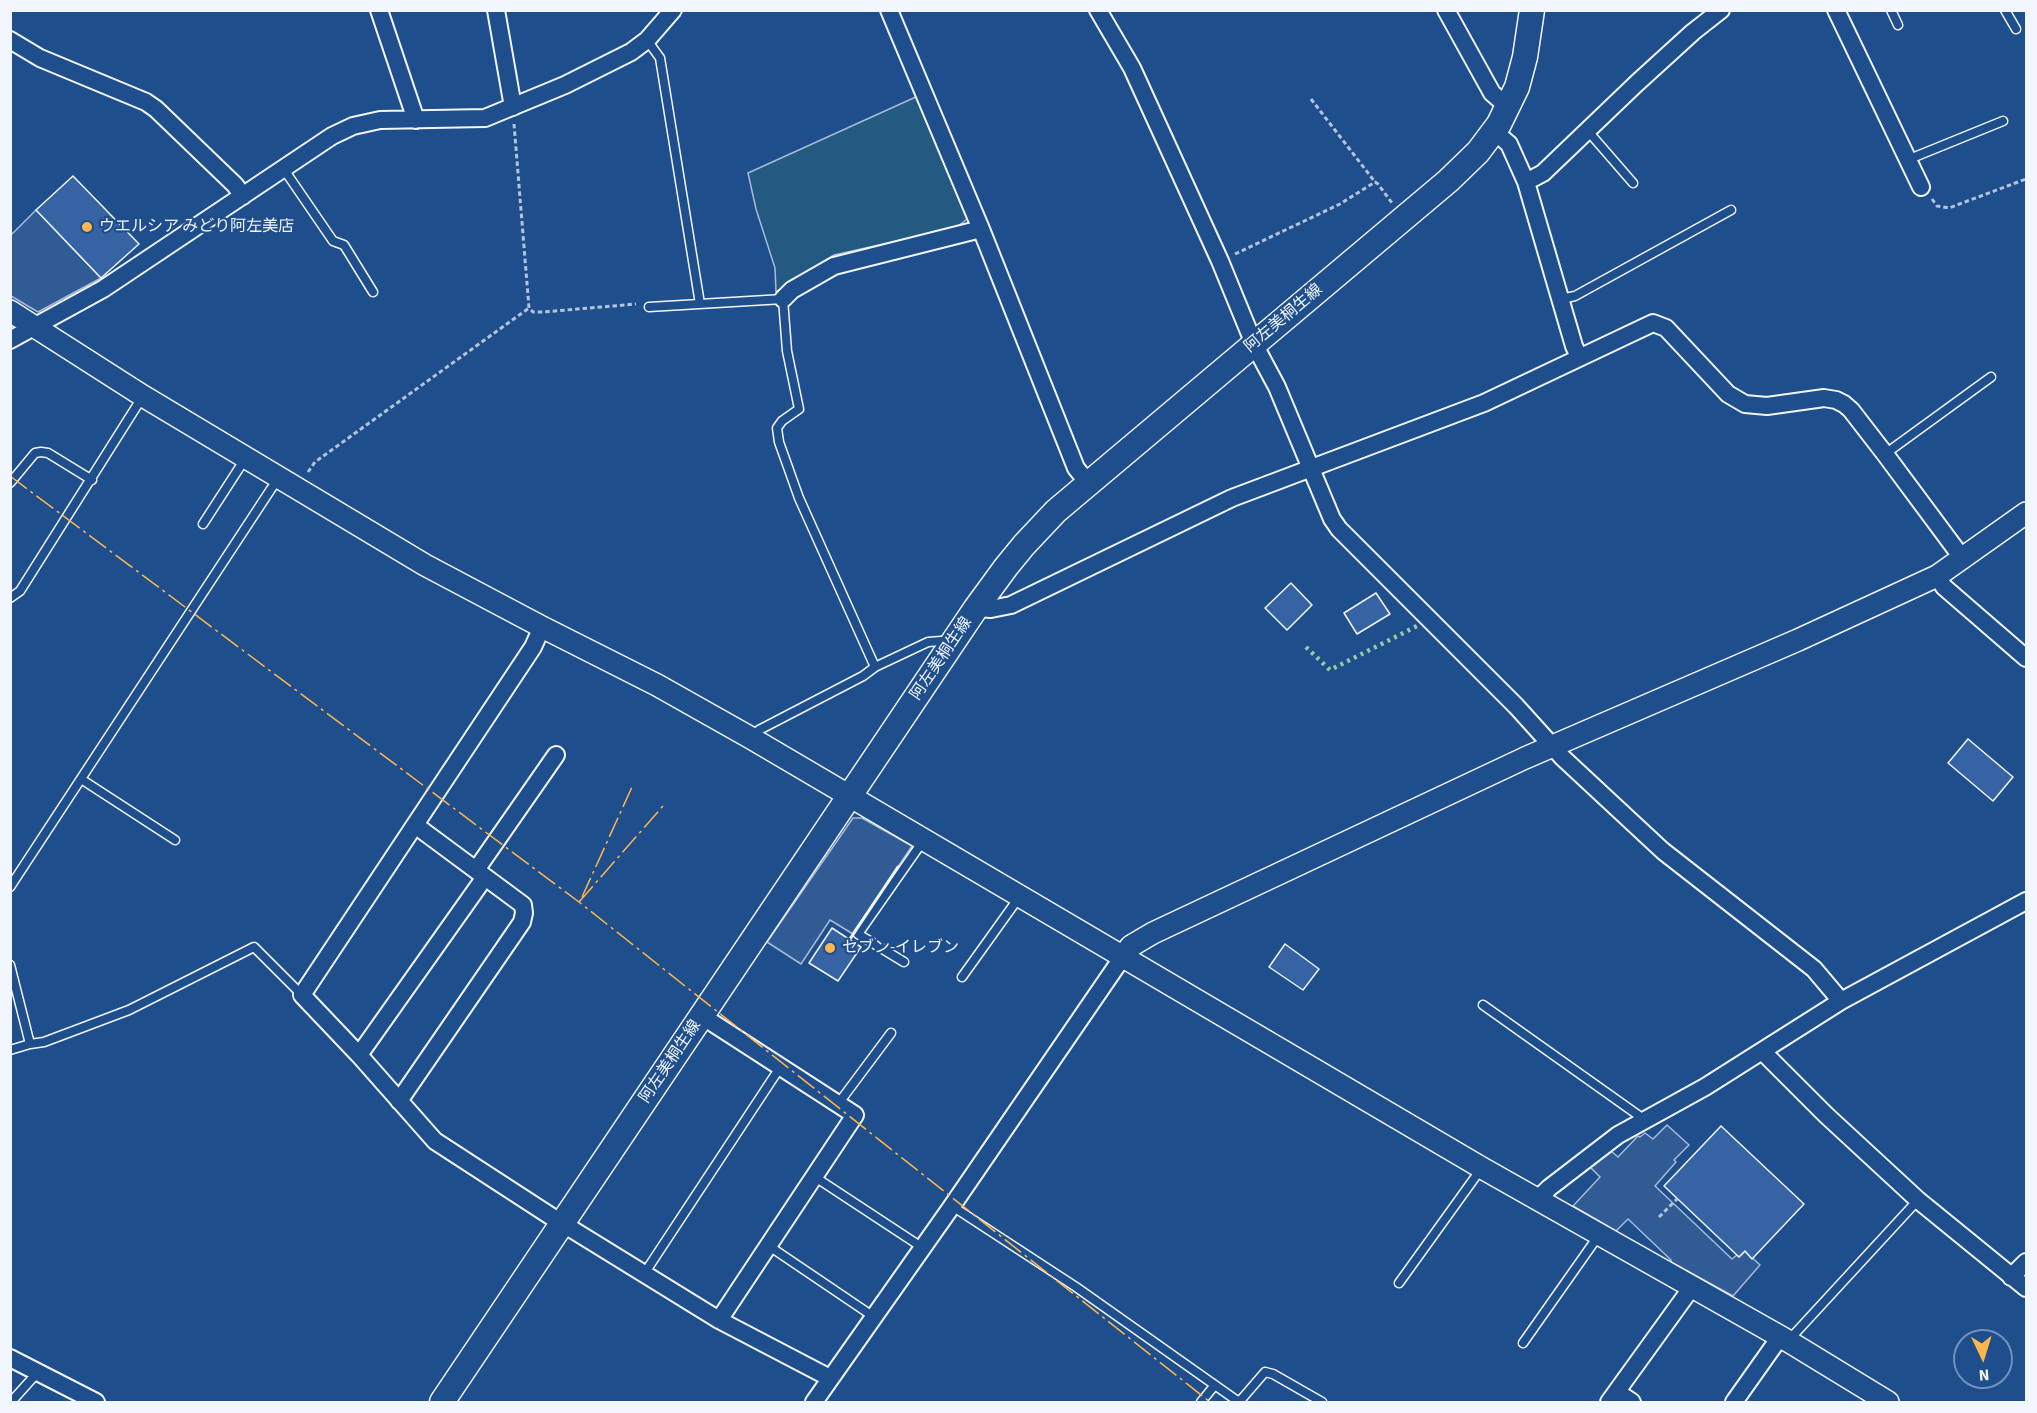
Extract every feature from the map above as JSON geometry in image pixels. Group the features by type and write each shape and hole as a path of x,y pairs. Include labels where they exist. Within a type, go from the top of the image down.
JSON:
{"main road":[{"name":"阿左美桐生線","path":"442,1402 976,608 1024,545 1056,511 1088,483 1469,162 1494,131 1517,87 1525,57 1532,10"}],"street":[{"path":"379,10 417,120"},
{"path":"496,10 513,107"},
{"path":"10,340 103,289 332,136 353,126 380,120 485,118 565,85 631,52 647,40 673,10"},
{"path":"889,10 981,229 1076,468 1088,483"},
{"path":"1098,10 1132,68 1220,261 1254,344 1276,387 1332,519 1347,539 1516,706 1563,758 1663,851 1814,969 1841,1001"},
{"path":"1446,10 1492,93 1508,107"},
{"path":"1526,182 1543,173 1693,32 1721,10"},
{"path":"1836,10 1921,187"},
{"path":"10,40 40,58 137,98 156,109 235,185 243,196"},
{"path":"1494,131 1509,144 1526,182 1579,357"},
{"path":"783,299 792,290 834,266 981,229"},
{"path":"10,311 143,396 425,565 657,685 751,738 1122,958 1537,1200 1784,1339 1888,1402"},
{"path":"976,608 991,609 1011,605 1232,498 1484,403 1653,323 1666,328 1736,400 1755,406 1824,398 1836,400 1851,410 1963,559"},
{"path":"814,1402 1131,946 1153,933 1553,745 1766,655 1937,576 2026,513"},
{"path":"1937,576 1944,587 2026,658"},
{"path":"542,627 533,647 302,995 435,1141 719,1320 830,1378"},
{"path":"359,1055 480,874 556,754"},
{"path":"399,1101 522,922 524,913 523,905 415,825"},
{"path":"1537,1200 1549,1188 1618,1135 1705,1087 1841,1001 2026,901"},
{"path":"702,1016 855,1115 719,1320"},
{"path":"1763,1052 1826,1115 1918,1200 2026,1288"},
{"path":"2011,1277 2026,1262"},
{"path":"1632,1402 1613,1397 1692,1287"},
{"path":"1734,1402 1784,1339"},
{"path":"10,1358 96,1402"}],"lane":[{"path":"1891,10 1898,25"},
{"path":"2005,10 2016,29"},
{"path":"647,40 660,58 700,304"},
{"path":"1907,160 2003,121"},
{"path":"1587,130 1633,183"},
{"path":"283,167 333,241 344,245 373,292"},
{"path":"1561,299 1575,296 1731,210"},
{"path":"649,307 783,299 789,364 799,409 782,421 777,428 779,442 799,498 875,667"},
{"path":"1885,454 1991,377"},
{"path":"10,598 20,591 143,396"},
{"path":"10,483 34,453 41,452 48,453 92,480"},
{"path":"203,524 246,457"},
{"path":"10,887 271,489 289,483"},
{"path":"751,738 759,730 863,676 875,667 928,642 941,641 952,645"},
{"path":"81,779 175,840"},
{"path":"904,962 858,934 924,840"},
{"path":"962,977 1020,896"},
{"path":"10,1050 44,1042 129,1010 254,947 302,995"},
{"path":"10,965 30,1044"},
{"path":"1483,1005 1645,1120"},
{"path":"838,1104 891,1033"},
{"path":"644,1274 781,1066"},
{"path":"1398,1283 1482,1168"},
{"path":"815,1177 923,1248"},
{"path":"1784,1339 1918,1200"},
{"path":"952,1206 1076,1287 1236,1400 1240,1401 1265,1372 1273,1374 1322,1402"},
{"path":"1523,1343 1599,1234"},
{"path":"769,1246 874,1317"},
{"path":"11,1402 38,1371"},
{"path":"1201,1402 1215,1385"}],"path":[{"path":"1311,99 1378,184 1402,219"},
{"path":"513,107 529,308 534,312 543,312 641,304 649,307"},
{"path":"1921,187 1937,206 1949,208 2026,179"},
{"path":"1220,261 1340,204 1375,182"},
{"path":"289,483 529,308"},
{"path":"1659,1217 1677,1199"}],"shaded area":[{"path":"918,96 968,218 956,228 834,255 776,292 775,268 756,209 748,173"},
{"path":"36,210 101,278 38,312 11,296 11,235"},
{"path":"853,818 862,818 912,846 853,934 830,920 801,964 767,942"},
{"path":"1667,1125 1689,1145 1674,1160 1676,1162 1655,1186 1732,1259 1737,1255 1739,1257 1745,1251 1760,1265 1733,1296 1671,1262 1628,1219 1616,1231 1573,1206 1600,1177 1590,1167 1611,1151 1618,1157 1638,1136 1645,1133 1653,1139"}],"building":[{"path":"73,176 139,244 101,278 36,210"},
{"path":"1291,583 1312,605 1287,630 1265,608"},
{"path":"1376,593 1390,614 1357,634 1344,613"},
{"path":"1968,739 2013,777 1993,801 1948,763"},
{"path":"832,928 861,947 838,981 809,963"},
{"path":"1285,944 1319,969 1303,990 1269,967"},
{"path":"1721,1126 1804,1204 1752,1259 1745,1251 1739,1257 1664,1186"}],"hedge":[{"path":"1306,647 1330,670 1419,625"}],"wall":[{"path":"850,939 898,867"}],"power":[{"path":"10,476 579,902 1210,1402"},
{"path":"582,897 632,787"},
{"path":"579,902 663,806"}],"place":[{"name":"ウエルシア みどり阿左美店","path":"87,227"},
{"name":"セブン-イレブン","path":"830,948"}]}
